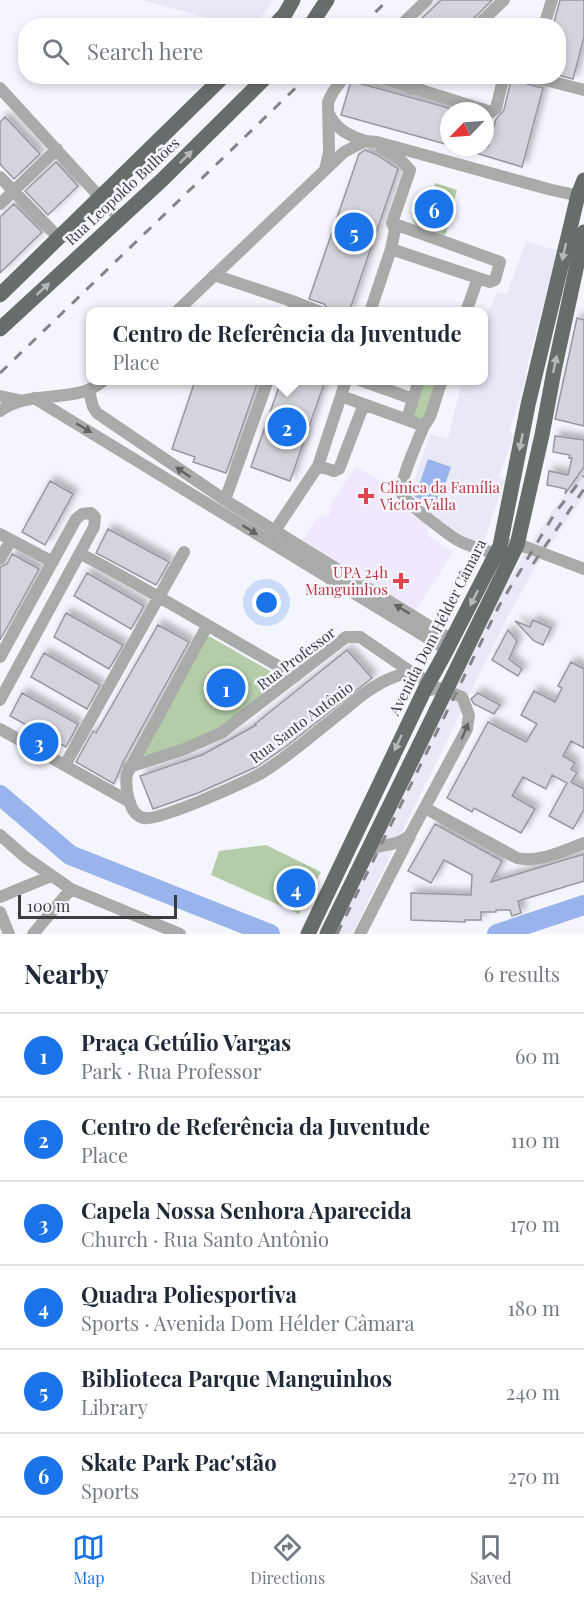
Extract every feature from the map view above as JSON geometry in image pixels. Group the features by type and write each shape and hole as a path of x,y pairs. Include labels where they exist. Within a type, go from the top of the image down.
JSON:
{"main road":[{"path":"281,18 293,0"},
{"path":"315,18 327,0"},
{"name":"Rua Leopoldo Bulhões","path":"0,295 216,84"},
{"name":"Rua Leopoldo Bulhões","path":"0,329 162,180 259,84"},
{"name":"Avenida Dom Hélder Câmara","path":"308,934 426,686 498,550 528,405 584,180"},
{"path":"330,929 517,545 584,232"}],"street":[{"path":"408,18 427,0"},
{"path":"485,18 504,0"},
{"path":"546,18 552,0"},
{"path":"325,171 329,152 328,102 339,84"},
{"path":"398,84 491,112 496,108 502,84"},
{"path":"411,89 416,84"},
{"path":"558,84 584,90"},
{"path":"0,88 119,218"},
{"path":"327,112 347,135 581,196"},
{"path":"181,307 344,152 368,141"},
{"path":"368,141 399,158 410,170 392,223 395,230 391,249 372,307"},
{"path":"0,204 57,148"},
{"path":"0,177 59,238"},
{"path":"391,249 490,282 495,280 501,262 392,223"},
{"path":"214,275 294,307"},
{"path":"468,307 478,278"},
{"path":"0,396 19,400 89,391 98,385"},
{"path":"225,501 267,385"},
{"path":"271,536 318,466 345,385"},
{"path":"375,385 413,399"},
{"path":"407,419 418,385"},
{"path":"441,385 430,417 418,438 401,494 404,499 430,518 439,529 460,542 498,550 517,545 584,569"},
{"path":"89,391 97,413 225,501 271,536"},
{"path":"341,396 424,426"},
{"path":"34,398 271,536 449,645"},
{"path":"0,411 19,400"},
{"path":"318,466 334,471 339,469 364,404"},
{"path":"0,657 76,519 82,514 91,513 95,517 94,527 81,554 0,700"},
{"path":"0,559 6,537 53,562"},
{"path":"64,765 184,552"},
{"path":"81,554 159,595 207,626 296,676"},
{"path":"130,802 126,782 129,767 207,626"},
{"name":"Rua Professor","path":"129,767 182,750 221,733 346,637 360,637 414,674"},
{"path":"360,934 469,722 468,709 462,698 446,690 426,686 414,674"},
{"name":"Rua Santo Antônio","path":"0,729 130,802 139,816 152,818 236,785 260,773 283,758 369,690 393,677 414,674"},
{"path":"426,808 517,858 536,859 584,843"},
{"path":"0,835 71,889 180,934"},
{"path":"369,850 399,843 410,835"},
{"path":"0,897 51,876"},
{"path":"33,934 71,889"},
{"path":"0,912 9,934"}],"shaded area":[{"path":"143,0 274,0 260,18 207,18"},
{"path":"526,241 558,251 530,353 524,384 509,432 514,435 499,476 505,480 482,546 439,526 438,517 408,499 430,434 448,439 461,386 488,385 488,313 497,292 507,294"},
{"name":"UPA 24h Manguinhos","path":"356,466 392,488 401,504 429,523 428,536 453,552 415,611 302,540 315,520 324,515 328,517 331,510 328,508"},
{"path":"584,471 584,496 536,566 507,618 352,934 333,934 495,606 523,555 553,510"}],"green space":[{"path":"435,183 457,190 451,210 453,215 445,235 416,225 413,221 415,211 430,203"},
{"path":"421,385 436,385 422,419 410,416"},
{"path":"207,635 286,680 208,735 147,756 144,755"},
{"path":"266,845 321,872 299,914 211,875 219,851"}],"water":[{"path":"428,459 451,467 438,505 415,497"}],"building":[{"path":"441,0 492,0 474,18 422,18"},
{"path":"560,0 584,0 584,37 573,79 566,77 566,18 555,18"},
{"path":"350,84 362,84 440,106 440,142 341,115"},
{"path":"510,84 527,84 543,88 522,167 486,156 494,156 496,119 504,110"},
{"path":"5,117 40,154 14,179 0,164 0,122"},
{"path":"365,150 398,169 351,307 326,307 309,299 359,154"},
{"path":"56,162 78,186 48,215 25,191"},
{"path":"14,204 42,232 0,273 0,217"},
{"path":"577,318 584,320 584,426 555,419"},
{"path":"194,385 257,385 226,473 193,462 195,457 172,449"},
{"path":"280,385 324,385 290,481 251,467"},
{"path":"555,436 584,440 584,467 565,494 566,489 547,485 549,471 568,475 572,458 569,458 570,455 553,452"},
{"path":"50,481 73,494 45,545 22,532"},
{"path":"108,529 169,562 156,585 96,553"},
{"path":"12,554 39,569 0,640 0,567 7,564"},
{"path":"87,573 144,606 131,629 74,596"},
{"path":"66,613 123,645 109,669 54,637"},
{"path":"533,620 551,628 543,645 534,641 515,621 530,627"},
{"path":"158,625 189,642 123,762 114,784 76,762 93,731 96,733"},
{"path":"508,630 517,641 509,659 522,669 518,676 492,660"},
{"path":"347,650 372,678 288,745 256,767 198,793 153,809 140,776 202,755 256,725"},
{"path":"44,653 100,685 87,709 31,677"},
{"path":"571,662 584,669 584,748 571,741 563,756 575,763 571,769 577,773 571,782 584,789 584,809 573,829 549,816 567,783 552,775 546,789 523,777 512,796 535,809 521,833 474,808 472,812 447,798 488,722 526,742 537,724 521,715 534,691 555,702 562,688 558,686"},
{"path":"22,693 78,724 66,747 10,716"},
{"path":"478,693 500,705 494,714 474,704 471,699"},
{"path":"435,824 502,861 491,882 584,854 584,881 518,901 521,913 512,916 510,910 496,910 496,912 481,912 481,920 465,920 465,922 411,920 411,893 471,895 472,875 444,860 431,883 408,871"}],"waterway":[{"path":"0,795 70,855 270,934"},
{"path":"497,934 584,905"}],"railway":[{"path":"369,18 388,0"},
{"path":"0,373 300,84"},
{"path":"337,934 499,606 555,513 584,476"},
{"path":"533,564 584,489"}],"place":[{"name":"Skate Park Pac'stão","path":"434,209"},
{"name":"Biblioteca Parque Manguinhos","path":"354,232"},
{"name":"Centro de Referência da Juventude","path":"287,427"},
{"name":"Clínica da Família Victor Valla","path":"366,496"},
{"name":"UPA 24h Manguinhos","path":"401,581"},
{"name":"Praça Getúlio Vargas","path":"226,688"},
{"name":"Capela Nossa Senhora Aparecida","path":"39,742"},
{"name":"Quadra Poliesportiva","path":"296,888"}]}
